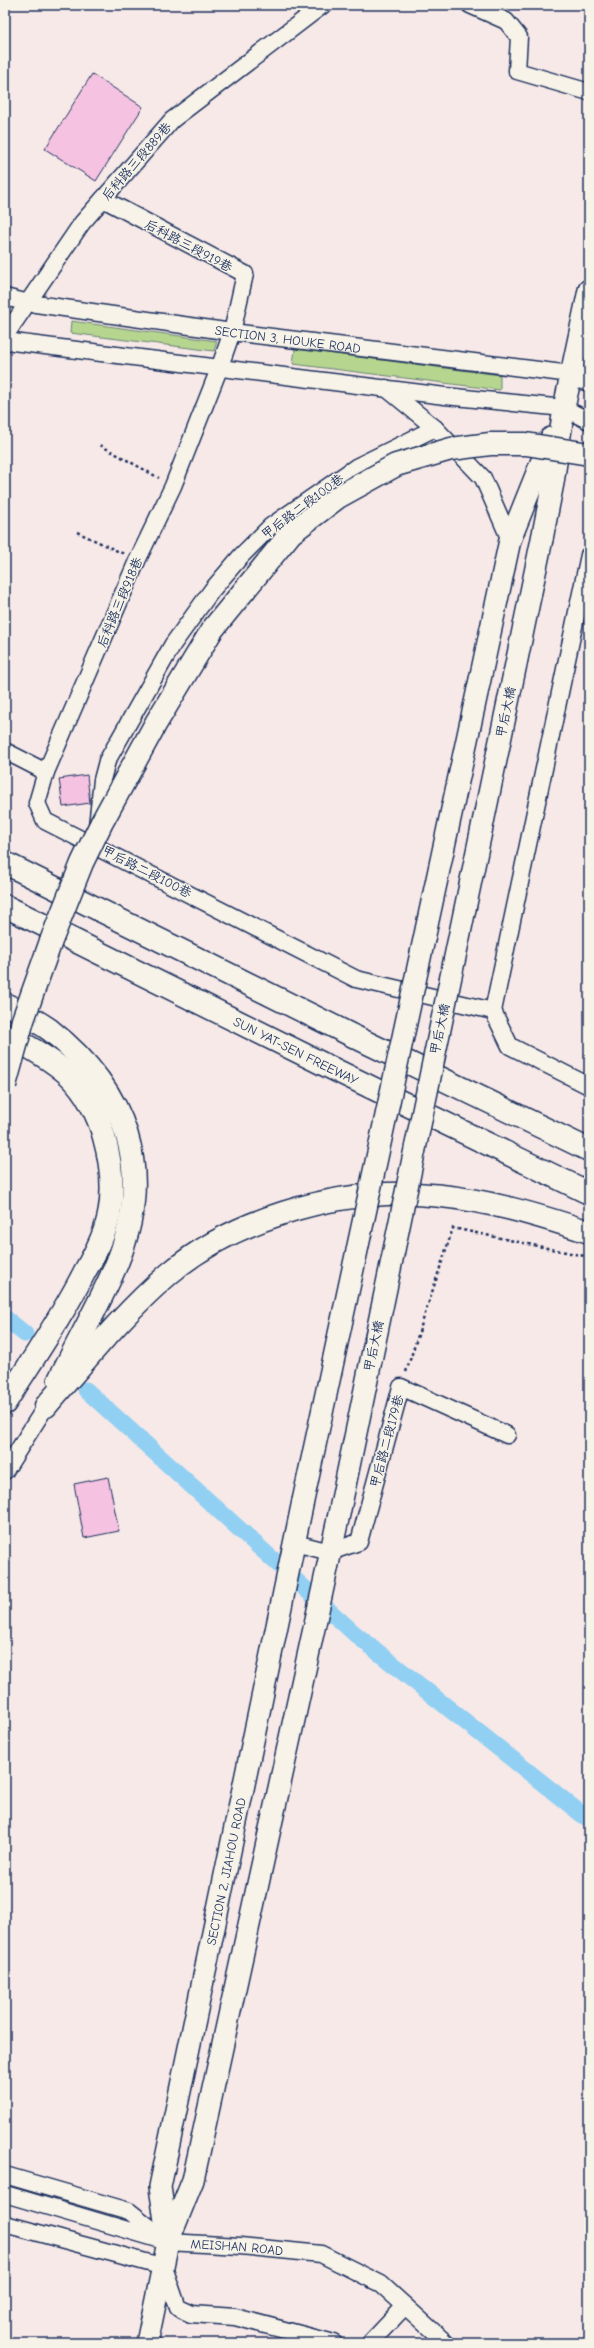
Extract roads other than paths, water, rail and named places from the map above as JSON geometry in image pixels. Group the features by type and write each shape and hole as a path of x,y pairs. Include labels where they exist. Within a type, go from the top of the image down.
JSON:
{"highway":[{"path":"5,1085 23,1020 51,941 82,863 102,822 156,723 212,630 292,533 338,497 396,465 451,449 490,444 526,444 589,454"},
{"path":"5,863 347,1033 589,1150"},
{"name":"SUN YAT-SEN FREEWAY","path":"5,906 325,1066 589,1193"},
{"path":"5,1004 48,1029 69,1046 103,1083 126,1130 132,1153 134,1180 132,1209 117,1263 46,1406"},
{"path":"5,1034 44,1056 69,1075 84,1093 99,1121 109,1153 112,1184 109,1216 97,1248 72,1297 5,1403"},
{"path":"46,1406 134,1306 171,1272 203,1249 249,1224 305,1206 350,1196 416,1192 458,1197 491,1204 589,1232"}],"main road":[{"path":"510,540 564,408 580,377 589,290"},
{"name":"甲后大橋","path":"338,1519 542,539 553,483 564,408"},
{"name":"SECTION 2, JIAHOU ROAD","path":"168,2242 160,2188 303,1501 510,540"},
{"name":"SECTION 2, JIAHOU ROAD","path":"147,2343 168,2242 193,2180 338,1519"}],"street":[{"name":"后科路三段889巷","path":"5,336 29,303 82,223 172,120 324,5"},
{"path":"470,5 506,20 519,37 517,71 589,92"},
{"name":"后科路三段919巷","path":"103,199 245,274 232,332"},
{"name":"SECTION 3, HOUKE ROAD","path":"5,297 29,303 232,332 580,377"},
{"name":"后科路三段918巷","path":"96,845 45,821 37,803 46,772 137,560 173,486 232,332"},
{"path":"5,341 219,369 564,408 589,421"},
{"path":"386,388 435,428 483,478 510,540"},
{"name":"甲后路二段100巷","path":"435,428 356,467 271,526 212,590 173,644 107,761 102,780 96,845 356,979 493,1012"},
{"path":"589,555 493,1012 510,1046 589,1086"},
{"path":"5,751 46,772"},
{"name":"甲后路二段179巷","path":"330,1552 359,1542 401,1388 507,1435"},
{"path":"5,1471 46,1406"},
{"path":"295,1543 330,1552"},
{"path":"5,2175 129,2211 168,2242"},
{"name":"MEISHAN ROAD","path":"5,2194 168,2242 240,2246 321,2254 381,2284 446,2343"},
{"path":"5,2224 164,2267 178,2308 191,2314 235,2317 334,2343"},
{"path":"370,2343 405,2306"}],"waterway":[{"path":"5,1318 25,1334"},
{"path":"86,1390 355,1634 589,1820"}]}
